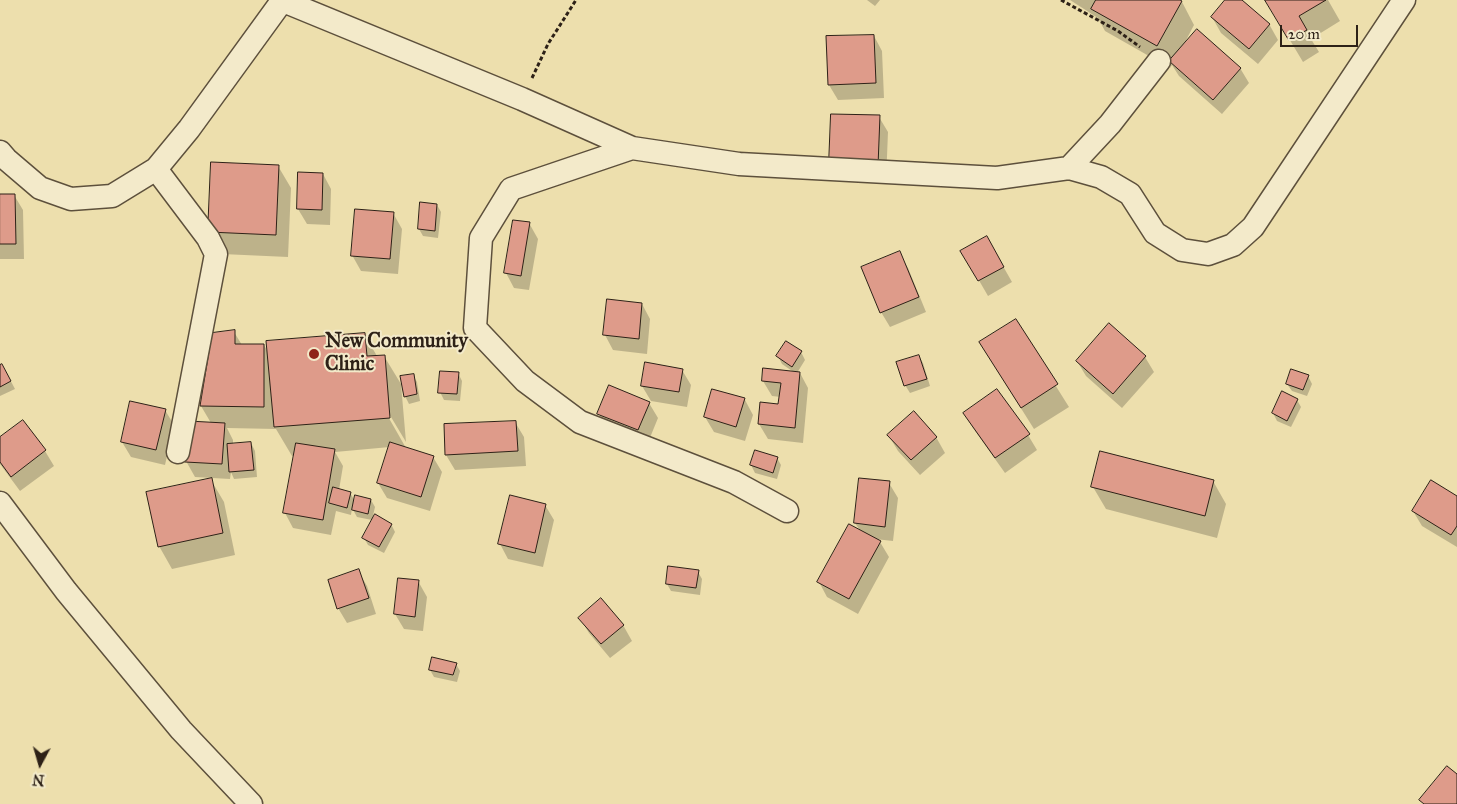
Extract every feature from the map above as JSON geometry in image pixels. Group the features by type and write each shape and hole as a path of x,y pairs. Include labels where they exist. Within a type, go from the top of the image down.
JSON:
{"street":[{"path":"0,152 40,188 71,199 112,196 156,169 190,129 281,0 522,99 632,148 739,164 997,178 1069,168 1102,177 1130,194 1155,233 1182,250 1208,254 1233,245 1253,227 1404,0"},
{"path":"1069,168 1110,124 1159,60"},
{"path":"632,148 511,189 480,238 475,328 525,380 580,422 734,482 787,511"},
{"path":"156,169 208,238 216,254 178,452"},
{"path":"0,503 66,591 181,730 251,804"}],"path":[{"path":"522,99 548,44 576,0"},
{"path":"1061,0 1118,31 1159,60"}],"building":[{"path":"1096,0 1182,1 1157,46 1091,9"},
{"path":"1225,0 1242,0 1270,24 1249,49 1211,17"},
{"path":"1265,0 1326,0 1299,16 1307,30 1289,40"},
{"path":"1197,29 1241,68 1213,100 1169,61"},
{"path":"874,35 876,83 828,85 826,36"},
{"path":"831,114 880,115 878,166 829,164"},
{"path":"211,162 279,165 276,235 208,232"},
{"path":"298,172 323,173 322,210 297,209"},
{"path":"0,194 15,194 16,244 0,244"},
{"path":"420,202 437,204 435,231 418,229"},
{"path":"355,209 394,212 390,259 351,256"},
{"path":"513,220 530,222 521,276 504,273"},
{"path":"987,236 1004,267 978,281 960,251"},
{"path":"900,251 919,297 880,313 861,267"},
{"path":"607,299 642,303 639,339 603,335"},
{"path":"1016,319 1058,384 1021,408 979,342"},
{"path":"1109,323 1146,356 1113,394 1076,361"},
{"path":"235,330 235,344 264,344 264,407 200,406 212,333"},
{"name":"New Community Clinic","path":"365,333 367,356 385,355 390,418 274,427 266,341"},
{"path":"786,341 802,351 792,367 776,356"},
{"path":"919,355 927,379 904,386 896,362"},
{"path":"645,362 683,369 679,392 641,386"},
{"path":"2,364 11,381 0,387 0,365"},
{"path":"763,368 800,372 795,428 758,424 760,402 778,404 781,383 762,381"},
{"path":"1291,369 1309,375 1303,390 1286,384"},
{"path":"440,371 459,372 457,394 438,393"},
{"path":"414,374 417,394 404,397 400,376"},
{"path":"609,385 650,402 638,430 597,414"},
{"path":"712,389 745,398 736,427 704,417"},
{"path":"997,389 1030,434 995,458 963,413"},
{"path":"1282,391 1298,399 1287,421 1272,413"},
{"path":"130,401 166,409 156,450 121,442"},
{"path":"914,411 937,437 911,460 887,435"},
{"path":"23,420 46,450 11,477 0,462 0,437"},
{"path":"188,421 225,423 222,464 185,462"},
{"path":"516,421 518,451 445,455 444,424"},
{"path":"251,442 254,470 229,472 227,444"},
{"path":"390,442 434,456 421,497 377,483"},
{"path":"296,443 335,449 323,520 283,513"},
{"path":"755,450 778,457 773,473 750,465"},
{"path":"1100,451 1214,480 1205,516 1091,487"},
{"path":"212,478 223,533 158,547 146,492"},
{"path":"859,478 890,481 885,527 854,523"},
{"path":"1431,480 1457,496 1457,526 1451,535 1412,511"},
{"path":"333,487 351,492 347,508 329,503"},
{"path":"355,495 371,499 368,514 352,510"},
{"path":"510,495 546,504 535,553 498,544"},
{"path":"375,514 392,524 379,547 362,538"},
{"path":"849,524 881,541 849,599 817,582"},
{"path":"668,566 699,570 696,588 666,584"},
{"path":"359,569 369,598 337,609 328,580"},
{"path":"398,578 419,580 415,617 394,614"},
{"path":"601,598 624,625 601,644 578,618"},
{"path":"432,657 457,663 453,675 429,670"},
{"path":"1447,766 1457,774 1457,804 1424,804 1419,800"}],"place":[{"name":"New Community Clinic","path":"314,354"}]}
